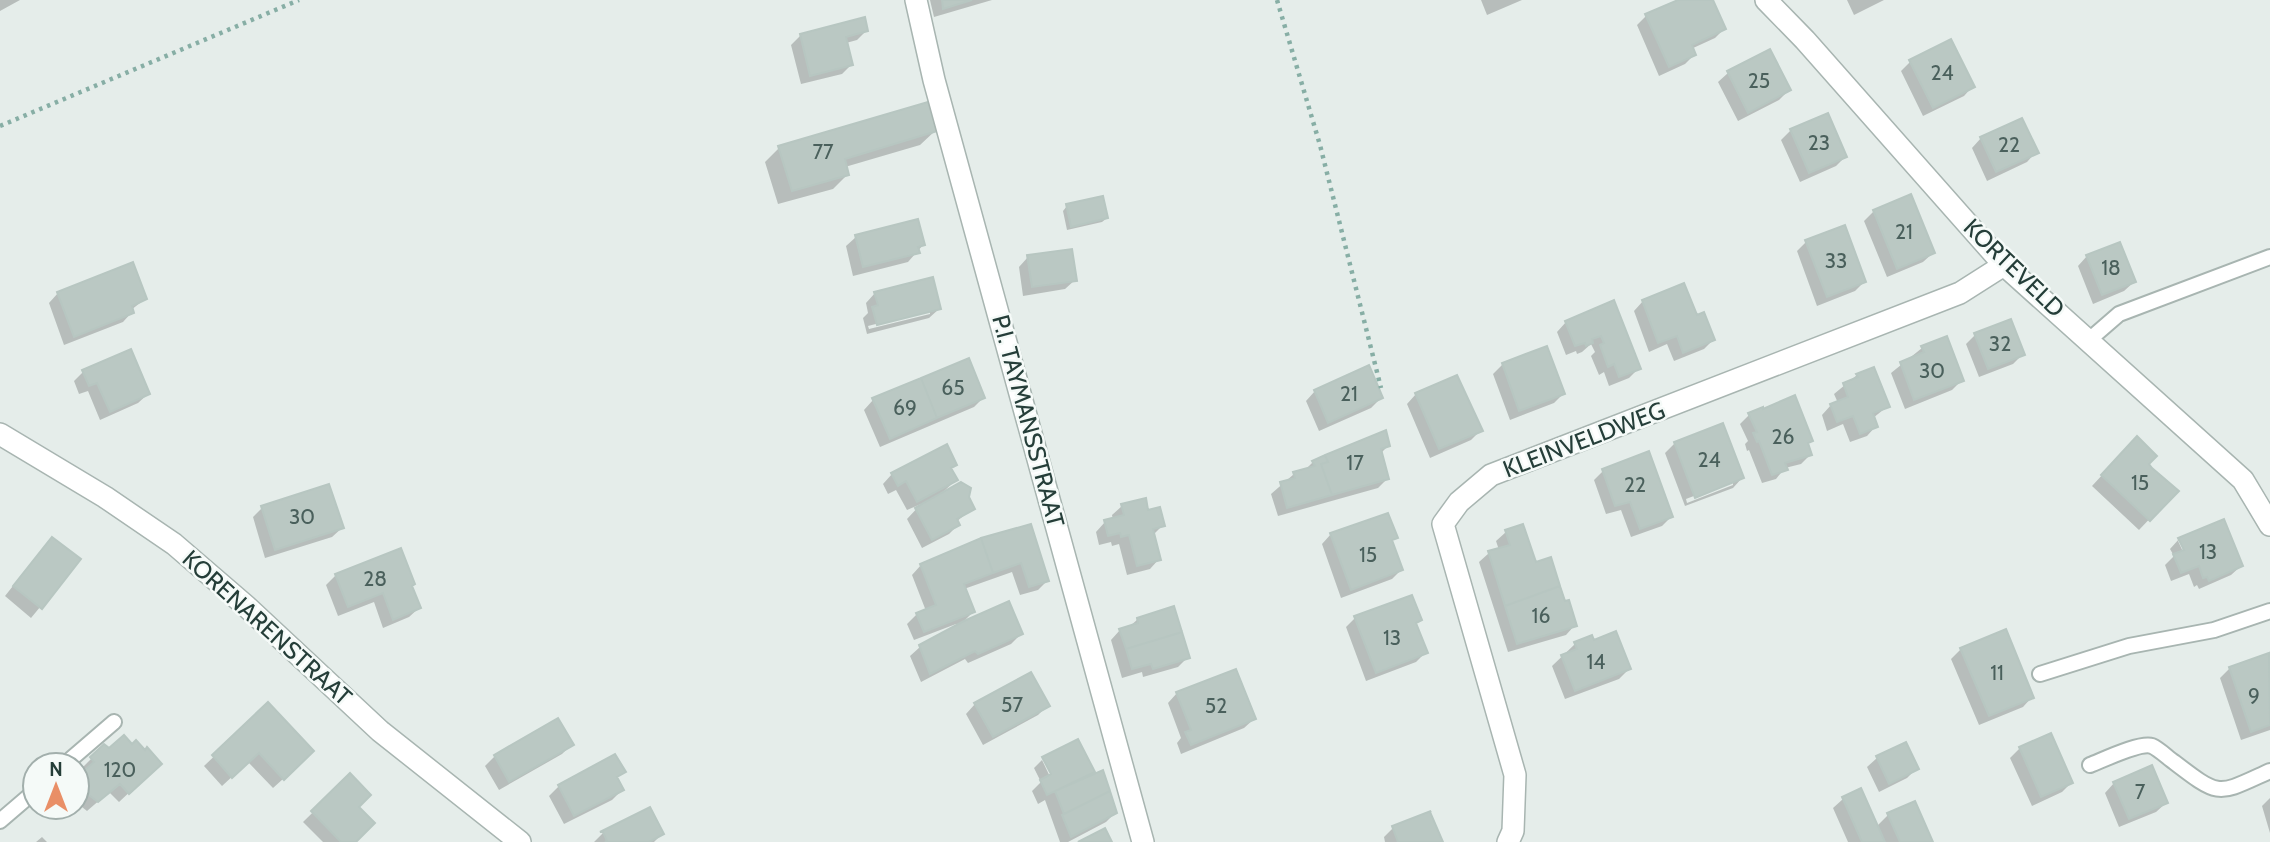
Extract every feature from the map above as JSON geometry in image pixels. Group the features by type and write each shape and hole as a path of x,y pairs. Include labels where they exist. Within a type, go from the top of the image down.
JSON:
{"street":[{"name":"P.I. TAYMANSSTRAAT","path":"916,0 938,93 1143,842"},
{"name":"KORTEVELD","path":"1766,0 1805,40 2004,265 2243,480 2270,526"},
{"name":"KLEINVELDWEG","path":"1508,842 1513,831 1515,775 1443,524 1459,502 1491,475 1960,293 2004,265"},
{"name":"KORENARENSTRAAT","path":"0,434 105,497 174,544 246,606 380,731 520,842"}],"lane":[{"path":"2089,340 2119,314 2270,257"},
{"path":"2040,674 2129,646 2214,630 2270,611"},
{"path":"80,751 114,722"},
{"path":"2090,765 2141,747 2152,746 2204,785 2220,790 2228,790 2270,771"},
{"path":"0,821 21,802"}],"path":[{"path":"0,126 299,0"},
{"path":"1277,0 1320,145 1381,388"}],"building":[{"path":"942,0 972,0 943,9"},
{"path":"1678,0 1713,0 1726,29 1692,45 1696,55 1669,67 1645,14"},
{"path":"865,17 868,31 846,37 853,65 810,76 800,34"},
{"path":"1951,39 1975,87 1933,108 1909,60"},
{"path":"1770,49 1791,90 1748,113 1727,71"},
{"path":"928,102 937,131 845,159 849,175 792,191 778,146"},
{"path":"1828,113 1847,157 1809,173 1790,129"},
{"path":"2022,118 2039,153 1996,172 1980,137"},
{"path":"1911,194 1935,253 1897,269 1873,210"},
{"path":"1103,196 1108,218 1071,227 1066,204"},
{"path":"918,219 925,245 918,247 920,253 863,267 855,235"},
{"path":"1845,225 1866,282 1827,297 1805,240"},
{"path":"2120,242 2136,282 2102,295 2086,255"},
{"path":"1072,249 1077,281 1032,287 1027,255"},
{"path":"133,262 147,299 132,306 134,313 74,337 57,292"},
{"path":"933,277 941,309 877,325 872,307 878,305 874,292"},
{"path":"1684,283 1697,315 1704,312 1715,340 1683,353 1677,336 1658,343 1642,300"},
{"path":"1614,300 1641,369 1619,377 1614,364 1608,367 1600,345 1604,343 1601,336 1592,339 1593,343 1586,346 1585,343 1575,346 1565,321"},
{"path":"2011,319 2025,355 1988,369 1974,333"},
{"path":"1947,336 1964,381 1914,400 1900,362 1924,352 1921,346"},
{"path":"1547,346 1565,394 1519,411 1502,363"},
{"path":"131,349 150,394 110,412 97,383 89,386 82,370"},
{"path":"969,358 985,398 937,418 921,378"},
{"path":"1369,365 1383,398 1328,423 1314,390"},
{"path":"1874,367 1890,407 1873,413 1878,427 1860,434 1853,416 1837,422 1830,404 1848,397 1843,383"},
{"path":"1457,375 1483,431 1439,449 1415,393"},
{"path":"921,378 937,418 890,439 872,398"},
{"path":"1795,395 1813,441 1808,443 1812,455 1785,463 1788,470 1772,475 1759,441 1757,442 1753,433 1757,432 1748,413"},
{"path":"1723,423 1744,478 1695,498 1674,442"},
{"path":"1386,430 1390,446 1381,449 1389,479 1332,495 1321,464 1328,462 1325,455"},
{"path":"2137,436 2157,456 2149,464 2152,468 2179,491 2150,521 2101,475"},
{"path":"947,444 957,465 951,468 958,480 917,502 906,481 898,486 891,473"},
{"path":"1649,451 1673,517 1640,529 1630,502 1615,506 1602,469"},
{"path":"1325,455 1328,462 1321,464 1332,495 1287,508 1280,482 1295,478 1293,472 1315,466 1312,461"},
{"path":"961,482 971,488 969,497 975,509 957,519 960,525 932,540 915,508"},
{"path":"329,484 344,528 275,550 261,506"},
{"path":"1146,498 1148,510 1160,507 1165,526 1153,529 1161,560 1137,566 1129,535 1121,537 1120,533 1108,536 1104,520 1124,515 1121,504"},
{"path":"1388,513 1398,538 1392,540 1403,570 1351,590 1330,533"},
{"path":"2224,519 2243,566 2209,581 2207,577 2203,578 2199,566 2181,573 2173,554 2184,550 2178,538"},
{"path":"1031,524 1049,581 1029,587 1021,563 993,573 981,538"},
{"path":"1523,524 1536,562 1551,557 1560,586 1505,606 1488,551 1510,545 1505,530"},
{"path":"52,537 81,559 42,609 13,586"},
{"path":"981,538 993,573 964,584 975,612 924,632 916,613 936,605 920,564"},
{"path":"401,548 421,608 393,620 383,593 348,607 335,574"},
{"path":"1560,586 1565,601 1569,600 1577,626 1517,644 1505,606"},
{"path":"1412,595 1422,620 1416,623 1428,653 1376,673 1354,616"},
{"path":"1009,601 1023,634 978,654 975,651 930,674 919,645"},
{"path":"1174,606 1182,632 1126,649 1119,629 1138,623 1137,618"},
{"path":"2006,629 2034,698 1989,716 1960,648"},
{"path":"1616,631 1631,669 1575,691 1561,655 1577,649 1574,642 1592,635 1594,640"},
{"path":"1182,632 1190,658 1153,669 1151,664 1132,669 1126,649"},
{"path":"2269,653 2270,725 2251,732 2229,667"},
{"path":"1236,669 1256,719 1191,745 1185,732 1191,730 1176,692"},
{"path":"1031,672 1050,706 993,737 974,703"},
{"path":"268,702 314,751 284,780 259,753 232,778 212,755"},
{"path":"558,718 574,745 509,782 494,755"},
{"path":"2051,733 2073,783 2041,797 2019,747"},
{"path":"124,735 132,744 136,740 145,750 147,747 162,764 129,794 120,784 98,802 91,797 91,765 94,762 91,756 104,744 109,748"},
{"path":"1078,739 1095,772 1047,795 1040,780 1051,774 1042,757"},
{"path":"1906,742 1919,769 1889,784 1876,756"},
{"path":"615,754 626,772 617,777 624,790 574,816 558,785"},
{"path":"2152,765 2168,803 2129,819 2113,782"},
{"path":"1103,770 1110,791 1064,814 1055,791"},
{"path":"350,773 371,795 359,807 375,823 356,842 341,842 311,811"},
{"path":"1861,788 1885,842 1862,842 1842,797"},
{"path":"1110,791 1117,813 1071,837 1062,815"},
{"path":"1915,801 1933,842 1900,842 1887,813"},
{"path":"650,807 664,834 649,842 605,842 607,841 603,832 600,832"},
{"path":"1431,811 1443,842 1398,842 1392,826"},
{"path":"1105,828 1112,842 1078,842"}]}
